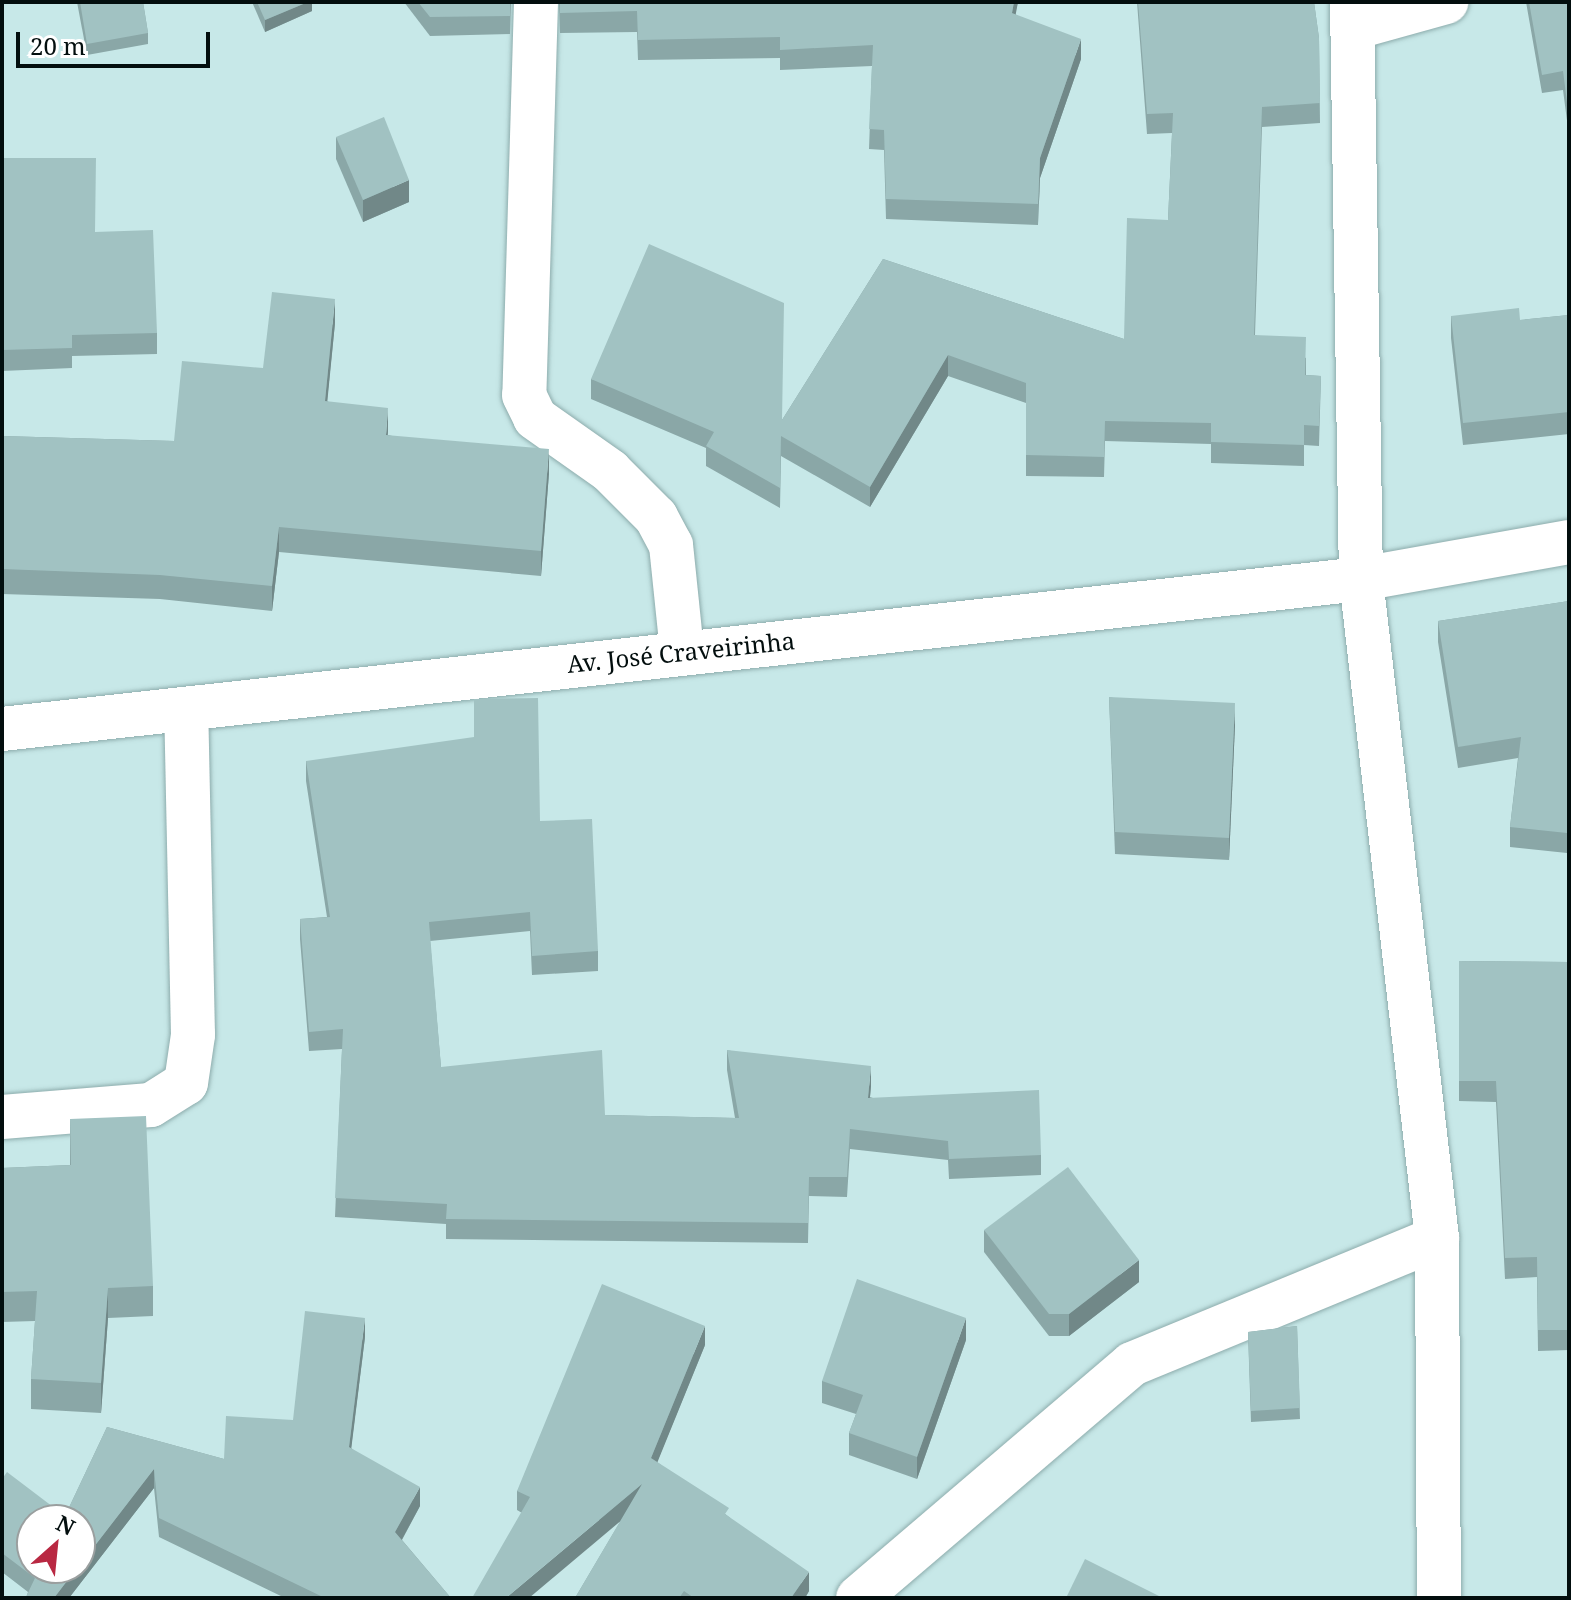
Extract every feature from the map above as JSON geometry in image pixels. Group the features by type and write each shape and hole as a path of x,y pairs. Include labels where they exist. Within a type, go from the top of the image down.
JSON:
{"street":[{"path":"536,2 524,395 535,418 610,471 656,517 671,545 682,651"},
{"path":"1439,1598 1437,1238 1361,579 1353,15 1446,2"},
{"name":"Av. José Craveirinha","path":"2,729 682,651 1361,579 1569,542"},
{"path":"2,1117 151,1105 186,1083 193,1035 186,709"},
{"path":"858,1598 1132,1364 1437,1238"}],"building":[{"path":"80,2 143,2 148,33 87,44"},
{"path":"257,2 308,2 265,20"},
{"path":"418,2 510,2 510,16 430,17"},
{"path":"560,2 1014,2 1012,13 1081,39 1040,158 1038,204 886,199 884,130 869,129 873,45 780,50 780,37 638,40 637,11 560,13"},
{"path":"1138,2 1314,2 1319,38 1320,103 1262,107 1254,335 1306,337 1305,375 1321,376 1319,426 1304,425 1304,445 1211,442 1211,423 1105,421 1104,457 1026,455 1026,383 948,355 870,487 781,436 780,488 706,446 714,432 591,379 649,244 784,303 782,420 883,259 1124,339 1127,218 1168,220 1173,113 1147,114"},
{"path":"1529,2 1569,2 1569,118 1563,71 1542,75"},
{"path":"384,117 409,180 363,200 336,137"},
{"path":"2,158 96,158 95,232 153,230 157,333 72,335 72,348 2,350"},
{"path":"272,292 335,299 325,401 388,408 386,435 549,449 541,551 279,527 272,586 160,575 2,569 2,436 174,441 182,361 263,368"},
{"path":"1519,308 1520,320 1569,315 1569,412 1463,423 1451,316"},
{"path":"1569,601 1567,833 1510,827 1521,737 1458,747 1438,621"},
{"path":"1109,697 1235,703 1229,838 1115,832"},
{"path":"538,698 540,821 592,819 598,951 532,956 530,912 429,922 441,1067 602,1050 605,1115 739,1118 727,1050 871,1066 868,1098 1039,1090 1041,1155 949,1159 948,1141 850,1129 847,1177 809,1177 808,1223 446,1219 447,1204 335,1198 343,1029 309,1032 300,919 330,917 306,761 474,737 474,699"},
{"path":"1459,961 1569,962 1569,1330 1538,1330 1537,1257 1505,1258 1496,1081 1459,1081"},
{"path":"146,1116 153,1286 108,1288 101,1383 31,1379 37,1291 2,1292 2,1168 71,1165 70,1119"},
{"path":"1068,1167 1139,1260 1069,1314 1049,1314 984,1230"},
{"path":"857,1279 966,1318 917,1457 849,1433 863,1395 822,1381"},
{"path":"602,1284 705,1326 651,1458 729,1508 725,1514 809,1572 791,1598 694,1598 684,1591 679,1598 575,1598 642,1484 506,1598 472,1598 530,1497 517,1491"},
{"path":"305,1311 365,1318 349,1447 420,1487 395,1532 451,1598 325,1598 159,1518 154,1469 96,1544 96,1504 71,1504 107,1427 224,1459 226,1416 293,1420"},
{"path":"1297,1326 1300,1408 1251,1411 1248,1332"},
{"path":"7,1472 49,1504 16,1504 16,1564 2,1553 2,1479"},
{"path":"1085,1559 1163,1598 1066,1598"},
{"path":"32,1584 65,1584 54,1598 26,1597"}]}
